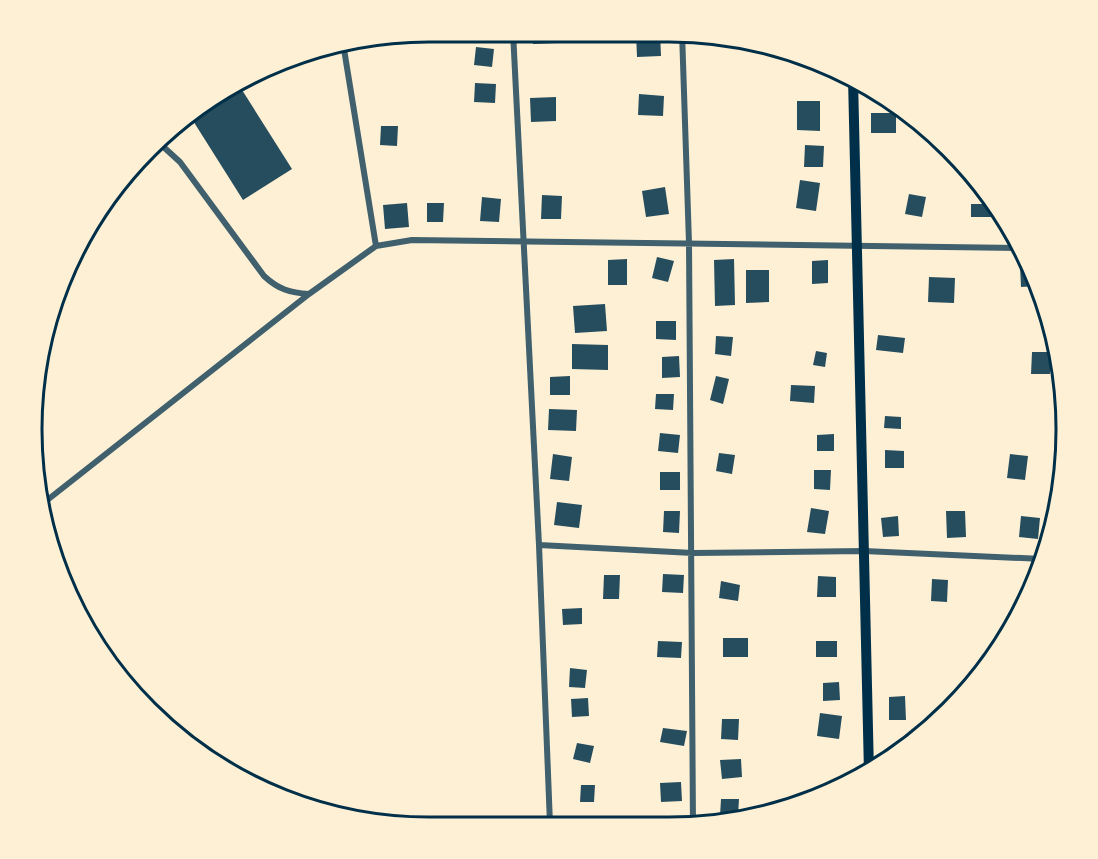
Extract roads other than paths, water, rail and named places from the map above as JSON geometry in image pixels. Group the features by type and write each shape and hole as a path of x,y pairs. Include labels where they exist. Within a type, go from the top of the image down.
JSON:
{"main road":[{"path":"853,89 869,761"}],"street":[{"path":"513,42 539,545 550,817"},
{"path":"682,43 689,243 693,553 693,816"},
{"path":"344,51 376,246"},
{"path":"164,147 180,162 264,276 276,286 291,293 309,294"},
{"path":"48,499 309,294 376,246 412,240 523,240 1010,248"},
{"path":"539,545 693,553 864,551 1033,559"}]}
